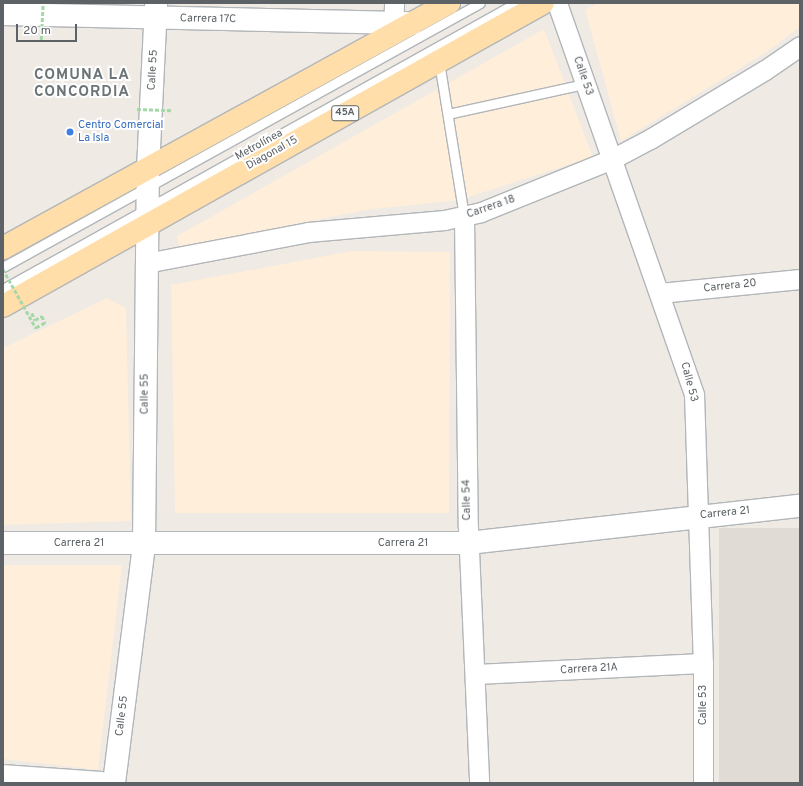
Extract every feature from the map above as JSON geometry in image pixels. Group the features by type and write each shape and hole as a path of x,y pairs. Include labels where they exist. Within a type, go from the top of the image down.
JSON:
{"main road":[{"name":"Diagonal 15","path":"3,306 147,196 398,21 449,3"},
{"name":"Diagonal 15","path":"3,248 147,196 439,61 543,3"}],"street":[{"name":"Calle 53","path":"557,3 694,394 703,663 703,783"},
{"name":"Carrera 17C","path":"3,14 155,10 398,21"},
{"name":"Calle 55","path":"114,783 144,544 147,196 155,10"},
{"name":"Carrera 18","path":"146,263 308,232 464,217 612,159 700,110 800,46"},
{"name":"Calle 54","path":"464,217 468,543 479,783"},
{"name":"Carrera 20","path":"659,294 800,279"},
{"name":"Carrera 21","path":"3,543 468,543 699,516 800,506"},
{"name":"Carrera 21A","path":"474,674 703,663"},
{"path":"3,776 101,783"}],"lane":[{"name":"Metrolínea","path":"3,289 147,196 480,3"},
{"name":"Metrolínea","path":"3,268 147,196 516,3"},
{"path":"439,61 464,217"},
{"path":"448,114 585,84"}],"path":[{"path":"41,40 43,3"},
{"path":"136,109 173,110"},
{"path":"3,268 36,328 46,323 42,316 35,320 30,311"}],"shaded area":[{"path":"598,3 800,3 800,27 768,51 621,141 585,10"},
{"path":"544,29 593,157 459,200 366,210 179,248 177,236"},
{"path":"352,251 450,252 449,513 175,513 171,285"},
{"path":"107,298 126,308 131,521 3,525 3,348"},
{"path":"719,528 800,528 800,783 719,783"},
{"path":"3,565 122,565 98,770 3,759"}],"place":[{"name":"Centro Comercial La Isla","path":"70,132"}],"district":[{"name":"COMUNA LA CONCORDIA","path":"82,84"}]}
